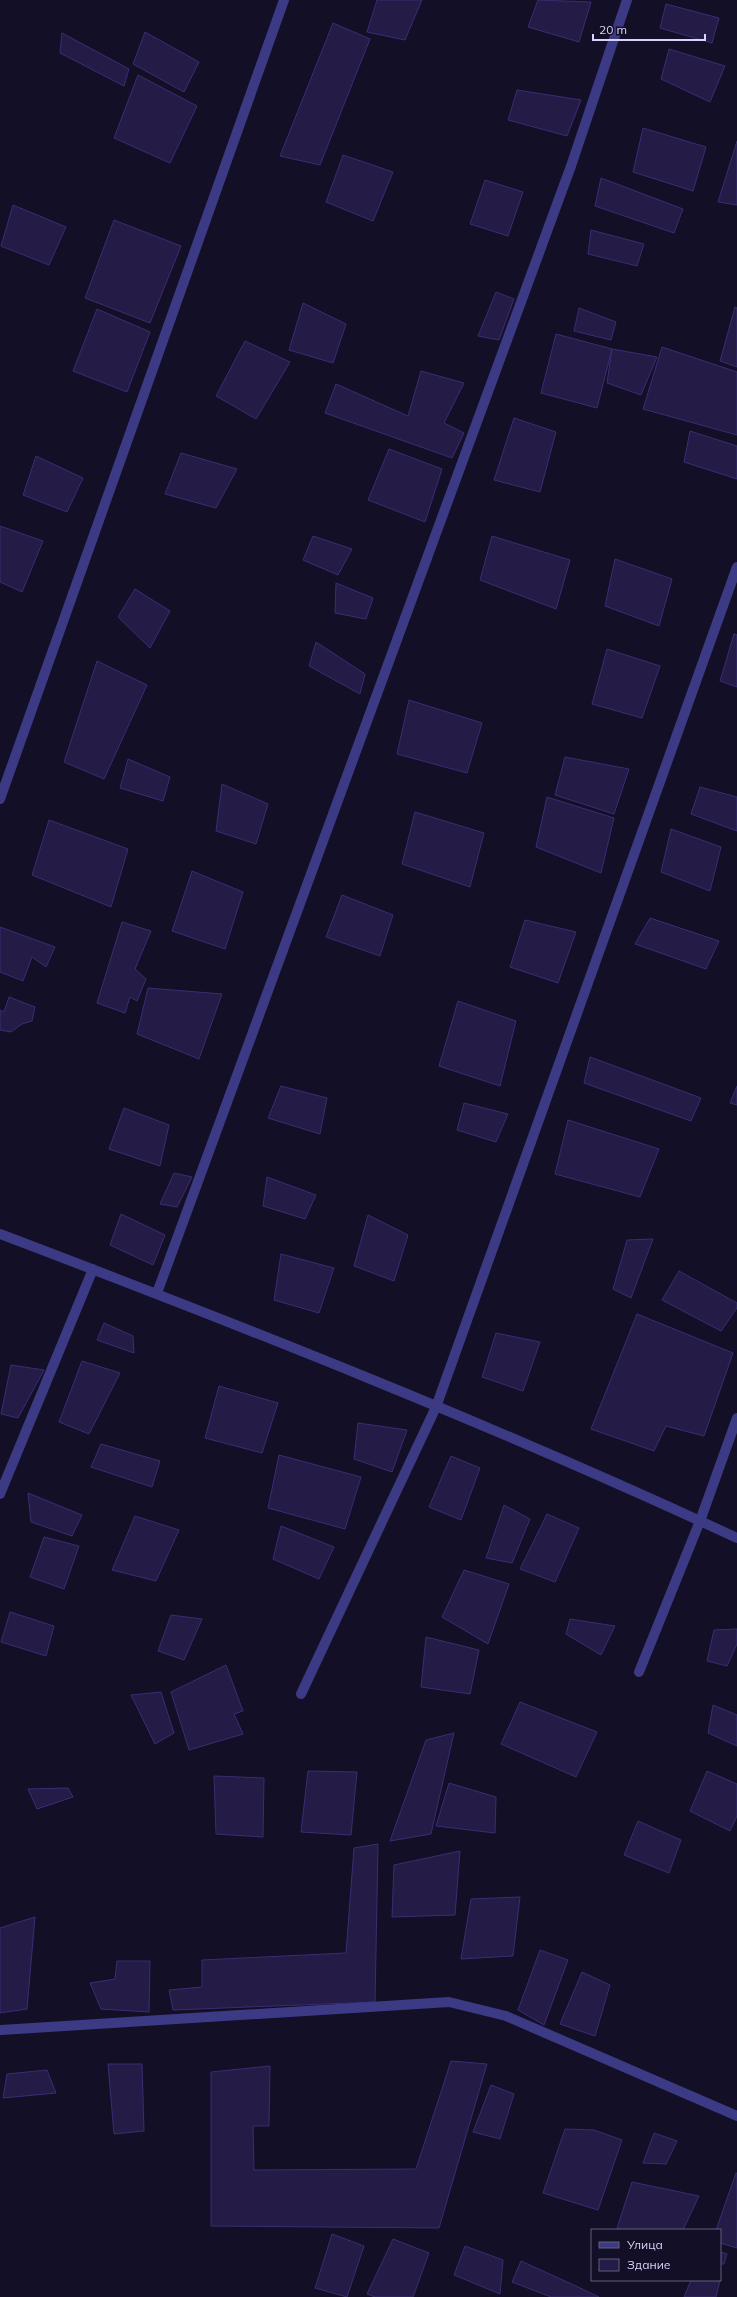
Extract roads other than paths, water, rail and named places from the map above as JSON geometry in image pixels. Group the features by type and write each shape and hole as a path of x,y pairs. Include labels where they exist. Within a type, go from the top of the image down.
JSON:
{"street":[{"path":"0,799 284,0"},
{"path":"157,1293 571,166 627,0"},
{"path":"301,1694 436,1407 737,566"},
{"path":"0,1234 157,1293 436,1407 737,1538"},
{"path":"0,1494 93,1269"},
{"path":"639,1672 700,1521 737,1418"},
{"path":"1,2030 449,2002 506,2016 737,2116"}]}
